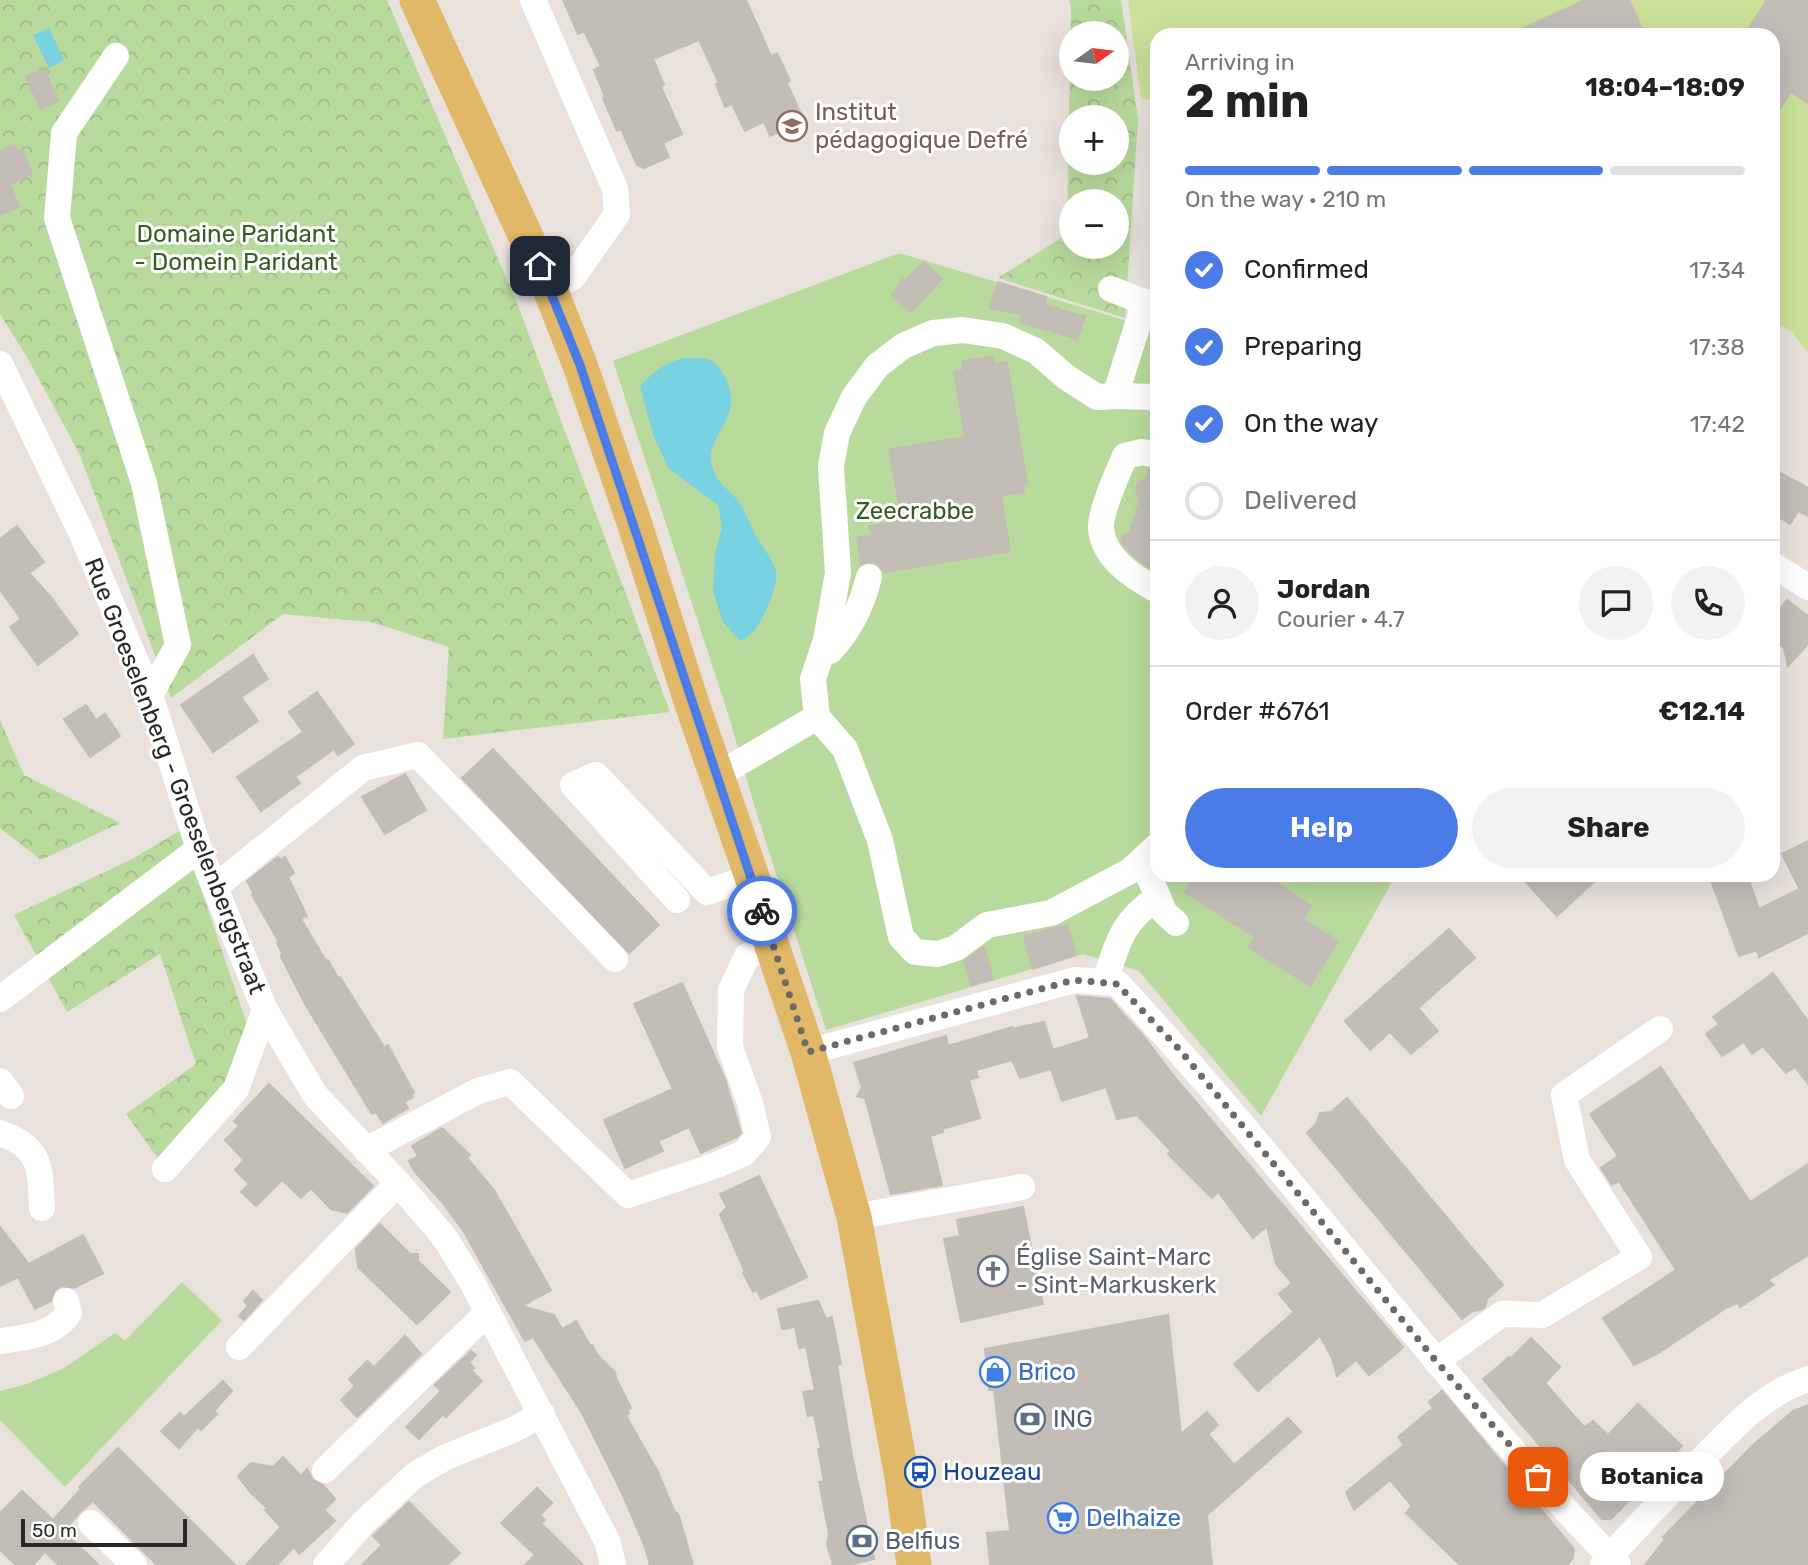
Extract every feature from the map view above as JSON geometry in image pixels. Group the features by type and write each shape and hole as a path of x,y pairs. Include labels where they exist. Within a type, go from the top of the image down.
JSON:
{"main road":[{"path":"416,0 550,289 580,365 808,1052 855,1217 902,1477 914,1565"}],"street":[{"path":"533,0 615,189 617,214 573,277 550,289"},
{"path":"116,56 64,133 57,218 144,483 178,645 150,695"},
{"path":"1111,289 1150,305"},
{"path":"1115,396 1150,308"},
{"path":"1149,854 1112,882 1051,913 988,925 956,948 938,954 915,952 901,937 880,840 845,748 817,717 813,679 822,652 838,573 831,466 837,433 854,397 877,366 902,346 933,334 963,330 1003,336 1036,351 1066,377 1097,397 1150,397"},
{"name":"Rue Groeselenberg - Groeselenbergstraat","path":"0,363 81,532 150,695 199,849 265,1010 315,1095 398,1183 445,1238 542,1414 608,1543 613,1565"},
{"path":"1150,454 1142,452 1125,456 1101,526 1106,545 1127,573 1150,586"},
{"path":"1780,569 1808,587"},
{"path":"822,652 830,651 843,637 864,596 869,578"},
{"path":"716,776 817,717"},
{"path":"215,887 363,768 418,755 615,960"},
{"path":"677,900 573,785 596,775 706,892 752,877"},
{"path":"0,999 199,849"},
{"path":"1155,882 1164,912 1176,923"},
{"path":"1105,982 1126,926 1140,909 1158,897"},
{"path":"366,1150 478,1091 510,1082 628,1195 744,1153 758,1137 750,1103 730,1047 731,990 747,956 772,946"},
{"path":"808,1052 1074,980 1117,984 1180,1050 1436,1361 1610,1562 1730,1430 1772,1397 1808,1379"},
{"path":"165,1169 236,1089 265,1010"},
{"path":"1436,1361 1502,1314 1542,1315 1639,1257 1577,1160 1564,1095 1660,1029"},
{"path":"0,1133 28,1146 40,1166 42,1208"},
{"path":"239,1347 398,1183"},
{"path":"855,1217 1022,1187"},
{"path":"0,1341 30,1337 59,1324 69,1313 66,1301"},
{"path":"325,1470 487,1313"},
{"path":"326,1565 364,1522 415,1475 444,1458 515,1429 542,1414"},
{"path":"91,1523 134,1565"}],"green space":[{"name":"Domaine Paridant - Domein Paridant","path":"0,0 387,0 517,303 670,712 443,739 449,647 371,622 283,614 171,698 79,453 28,359 0,314"},
{"path":"1069,0 1121,0 1124,21 1071,21"},
{"path":"1128,0 1808,0 1808,353 1792,332 1780,325 1780,28 1150,28 1150,100 1141,99"},
{"path":"1129,56 1138,119 1129,257 1129,189 1068,189 1068,175 1129,175 1129,105 1069,105 1070,91 1129,91"},
{"path":"1059,239 1059,259 1129,259 1125,318 998,278"},
{"name":"Zeecrabbe","path":"899,253 1118,318 1150,330 1150,882 1392,882 1261,1116 1139,971 1083,954 826,1030 755,808 730,720 613,361"},
{"path":"0,720 24,775 120,823 41,860 0,828"},
{"path":"181,830 251,1036 230,1084 160,1161 126,1114 196,1064 160,954 67,1012 14,915 132,859"},
{"path":"182,1282 222,1320 65,1487 0,1420 0,1391 27,1384 64,1368 115,1333 125,1341"}],"water":[{"path":"49,28 64,60 49,68 33,35"},
{"path":"683,358 714,362 726,379 731,393 731,406 713,447 713,469 720,482 739,502 775,568 776,582 766,611 753,632 740,641 723,622 713,591 715,555 722,526 718,505 669,469 653,435 640,386 660,369"}],"building":[{"path":"563,0 746,0 771,56 777,53 804,121 770,136 764,122 745,131 732,104 725,107 716,84 719,83 699,40 653,59 664,85 661,87 682,134 663,143 669,157 644,168 637,165 621,129 617,131 603,98 605,97 594,70 601,66 584,31 578,34"},
{"path":"1585,0 1629,0 1642,28 1523,28"},
{"path":"1767,0 1808,0 1808,103 1791,92 1780,109 1780,28 1749,28"},
{"path":"44,69 58,101 41,109 26,77"},
{"path":"14,145 17,151 22,149 32,174 10,184 19,207 0,215 0,151"},
{"path":"924,262 942,279 911,312 892,295 903,279 905,281"},
{"path":"998,282 1046,297 1045,305 1085,317 1077,339 1020,322 1022,314 990,308"},
{"path":"993,356 994,364 1007,362 1027,484 1023,484 1024,492 1001,496 1010,551 884,572 877,563 861,564 857,537 873,536 869,526 902,521 889,449 965,437 954,372 964,370 962,361"},
{"path":"1150,469 1150,568 1121,541 1122,536 1130,533 1140,500 1136,490 1138,483 1146,479"},
{"path":"1780,473 1808,488 1808,516 1798,511 1790,524 1780,518"},
{"path":"17,526 44,562 29,573 78,634 38,665 10,627 21,619 0,590 0,539"},
{"path":"1787,600 1808,616 1808,644 1788,666 1784,648 1780,644 1780,609"},
{"path":"253,655 268,679 241,697 258,721 213,752 181,705"},
{"path":"317,692 354,744 338,755 334,749 295,777 300,783 261,811 237,777 303,732 289,712"},
{"path":"86,705 96,720 105,714 120,736 90,757 64,719"},
{"path":"493,749 659,925 629,953 462,778"},
{"path":"405,774 426,810 385,834 362,797"},
{"path":"1808,841 1808,933 1759,957 1757,950 1739,956 1712,882 1749,882 1759,909 1799,889 1804,898 1782,854"},
{"path":"278,857 280,860 285,857 294,873 288,877 307,916 301,919 384,1047 388,1045 414,1093 411,1095 413,1097 404,1102 408,1108 383,1123 376,1112 372,1114 305,1004 281,957 277,943 279,942 252,895 254,894 247,881"},
{"path":"1191,882 1275,882 1311,906 1303,919 1338,941 1310,986 1249,947 1255,937 1185,892"},
{"path":"1525,882 1593,882 1557,916"},
{"path":"1067,926 1076,955 1033,969 1024,937"},
{"path":"1449,929 1475,958 1418,1008 1438,1031 1411,1054 1390,1032 1370,1050 1345,1021"},
{"path":"984,947 993,979 971,985 964,961"},
{"path":"1773,973 1808,1021 1808,1084 1795,1067 1786,1073 1763,1046 1752,1054 1744,1042 1722,1056 1706,1034 1719,1024 1713,1017"},
{"path":"682,983 725,1079 741,1133 701,1153 689,1127 658,1141 663,1151 625,1168 604,1120 673,1089 634,1004"},
{"path":"1077,996 1110,999 1145,1038 1173,1075 1403,1347 1397,1353 1369,1375 1356,1360 1337,1376 1332,1358 1320,1336 1258,1391 1234,1364 1294,1312 1279,1294 1292,1283 1276,1264 1267,1226 1253,1238 1218,1192 1212,1198 1168,1154 1171,1151 1137,1115 1117,1119 1106,1087 1062,1101 1051,1069 1020,1078 1012,1060 976,1070 978,1077 969,1080 980,1118 942,1129 943,1132 930,1136 942,1185 891,1194 865,1098 857,1096 862,1088 854,1063 946,1036 948,1046 1012,1027 1044,1022 1053,1050 1090,1038"},
{"path":"1661,1067 1750,1202 1808,1164 1808,1255 1768,1280 1774,1285 1740,1307 1738,1303 1726,1308 1657,1354 1634,1365 1603,1318 1676,1270 1619,1181 1612,1185 1601,1168 1618,1156 1590,1114"},
{"path":"269,1084 373,1186 347,1213 331,1209 311,1188 301,1198 282,1180 256,1206 241,1192 249,1184 235,1170 244,1160 225,1140 239,1126 234,1121"},
{"path":"1347,1098 1503,1285 1487,1299 1485,1307 1472,1311 1462,1319 1307,1133 1316,1124 1320,1113 1331,1112"},
{"path":"442,1128 470,1155 467,1158 494,1190 551,1290 522,1306 554,1315 562,1329 576,1321 598,1356 615,1372 631,1408 627,1410 629,1413 626,1416 679,1516 693,1565 650,1565 621,1491 582,1413 533,1337 525,1341 464,1232 415,1172 409,1161 418,1156 412,1146"},
{"path":"759,1176 807,1277 761,1299 757,1290 753,1292 743,1273 745,1272 720,1215 727,1207 720,1194"},
{"name":"Église Saint-Marc - Sint-Markuskerk","path":"1023,1207 1043,1304 961,1322 944,1239 960,1236 957,1220"},
{"path":"380,1224 410,1254 418,1254 418,1261 450,1292 417,1324 358,1267 356,1249"},
{"path":"0,1227 29,1264 83,1235 103,1273 74,1288 62,1286 55,1290 51,1301 35,1309 18,1277 0,1286"},
{"path":"253,1291 262,1300 244,1320 239,1316 248,1306 244,1301"},
{"path":"818,1301 826,1319 832,1317 841,1364 837,1365 852,1455 874,1559 849,1565 833,1565 827,1544 829,1533 819,1482 824,1481 818,1449 821,1449 814,1415 808,1416 803,1392 815,1390 806,1347 799,1348 795,1327 782,1329 778,1309"},
{"path":"1168,1315 1181,1434 1207,1412 1218,1425 1208,1434 1234,1465 1288,1418 1301,1432 1207,1515 1212,1565 990,1565 987,1533 1010,1531 994,1390 989,1390 985,1349"},
{"path":"405,1336 421,1354 357,1417 341,1400 355,1386 349,1379 367,1361 374,1367"},
{"path":"1531,1338 1560,1367 1545,1383 1584,1427 1593,1421 1608,1435 1638,1404 1682,1446 1611,1519 1602,1519 1483,1379 1509,1357 1510,1359"},
{"path":"471,1351 476,1355 469,1362 474,1368 471,1370 482,1381 446,1417 443,1414 419,1439 406,1427 441,1391 435,1385"},
{"path":"223,1381 232,1391 214,1411 217,1414 201,1430 198,1427 179,1448 161,1431 180,1413 184,1417"},
{"path":"1442,1391 1574,1549 1573,1558 1567,1565 1460,1565 1406,1513 1412,1506 1390,1480 1354,1510 1346,1492 1404,1445 1398,1437 1433,1408 1429,1402"},
{"path":"1808,1405 1808,1565 1645,1565 1665,1539 1663,1537 1754,1444 1793,1411"},
{"path":"118,1448 235,1565 157,1565 93,1501 64,1532 99,1565 59,1565 45,1552 33,1565 16,1565 0,1550 0,1513 22,1491 53,1520 81,1489 79,1487"},
{"path":"283,1457 301,1476 307,1469 313,1480 323,1485 335,1499 324,1510 335,1521 299,1554 294,1547 277,1565 246,1565 281,1527 238,1476 251,1463 273,1467"},
{"path":"537,1488 552,1503 540,1515 545,1520 541,1523 583,1565 525,1565 535,1555 501,1523"},
{"path":"409,1502 460,1553 447,1565 362,1565 382,1545 373,1536"}],"way so far":[{"path":"762,911 808,1052 1074,980 1117,984 1180,1050 1436,1361 1538,1477"}],"place":[{"name":"Institut pédagogique Defré","path":"792,126"},
{"name":"Église Saint-Marc - Sint-Markuskerk","path":"993,1271"},
{"name":"Brico","path":"995,1372"},
{"name":"ING","path":"1030,1419"},
{"name":"Houzeau","path":"920,1472"},
{"name":"Botanica","path":"1538,1477"},
{"name":"Delhaize","path":"1063,1518"},
{"name":"Belfius","path":"862,1541"}],"route":[{"path":"540,266 580,365 762,911"}]}
